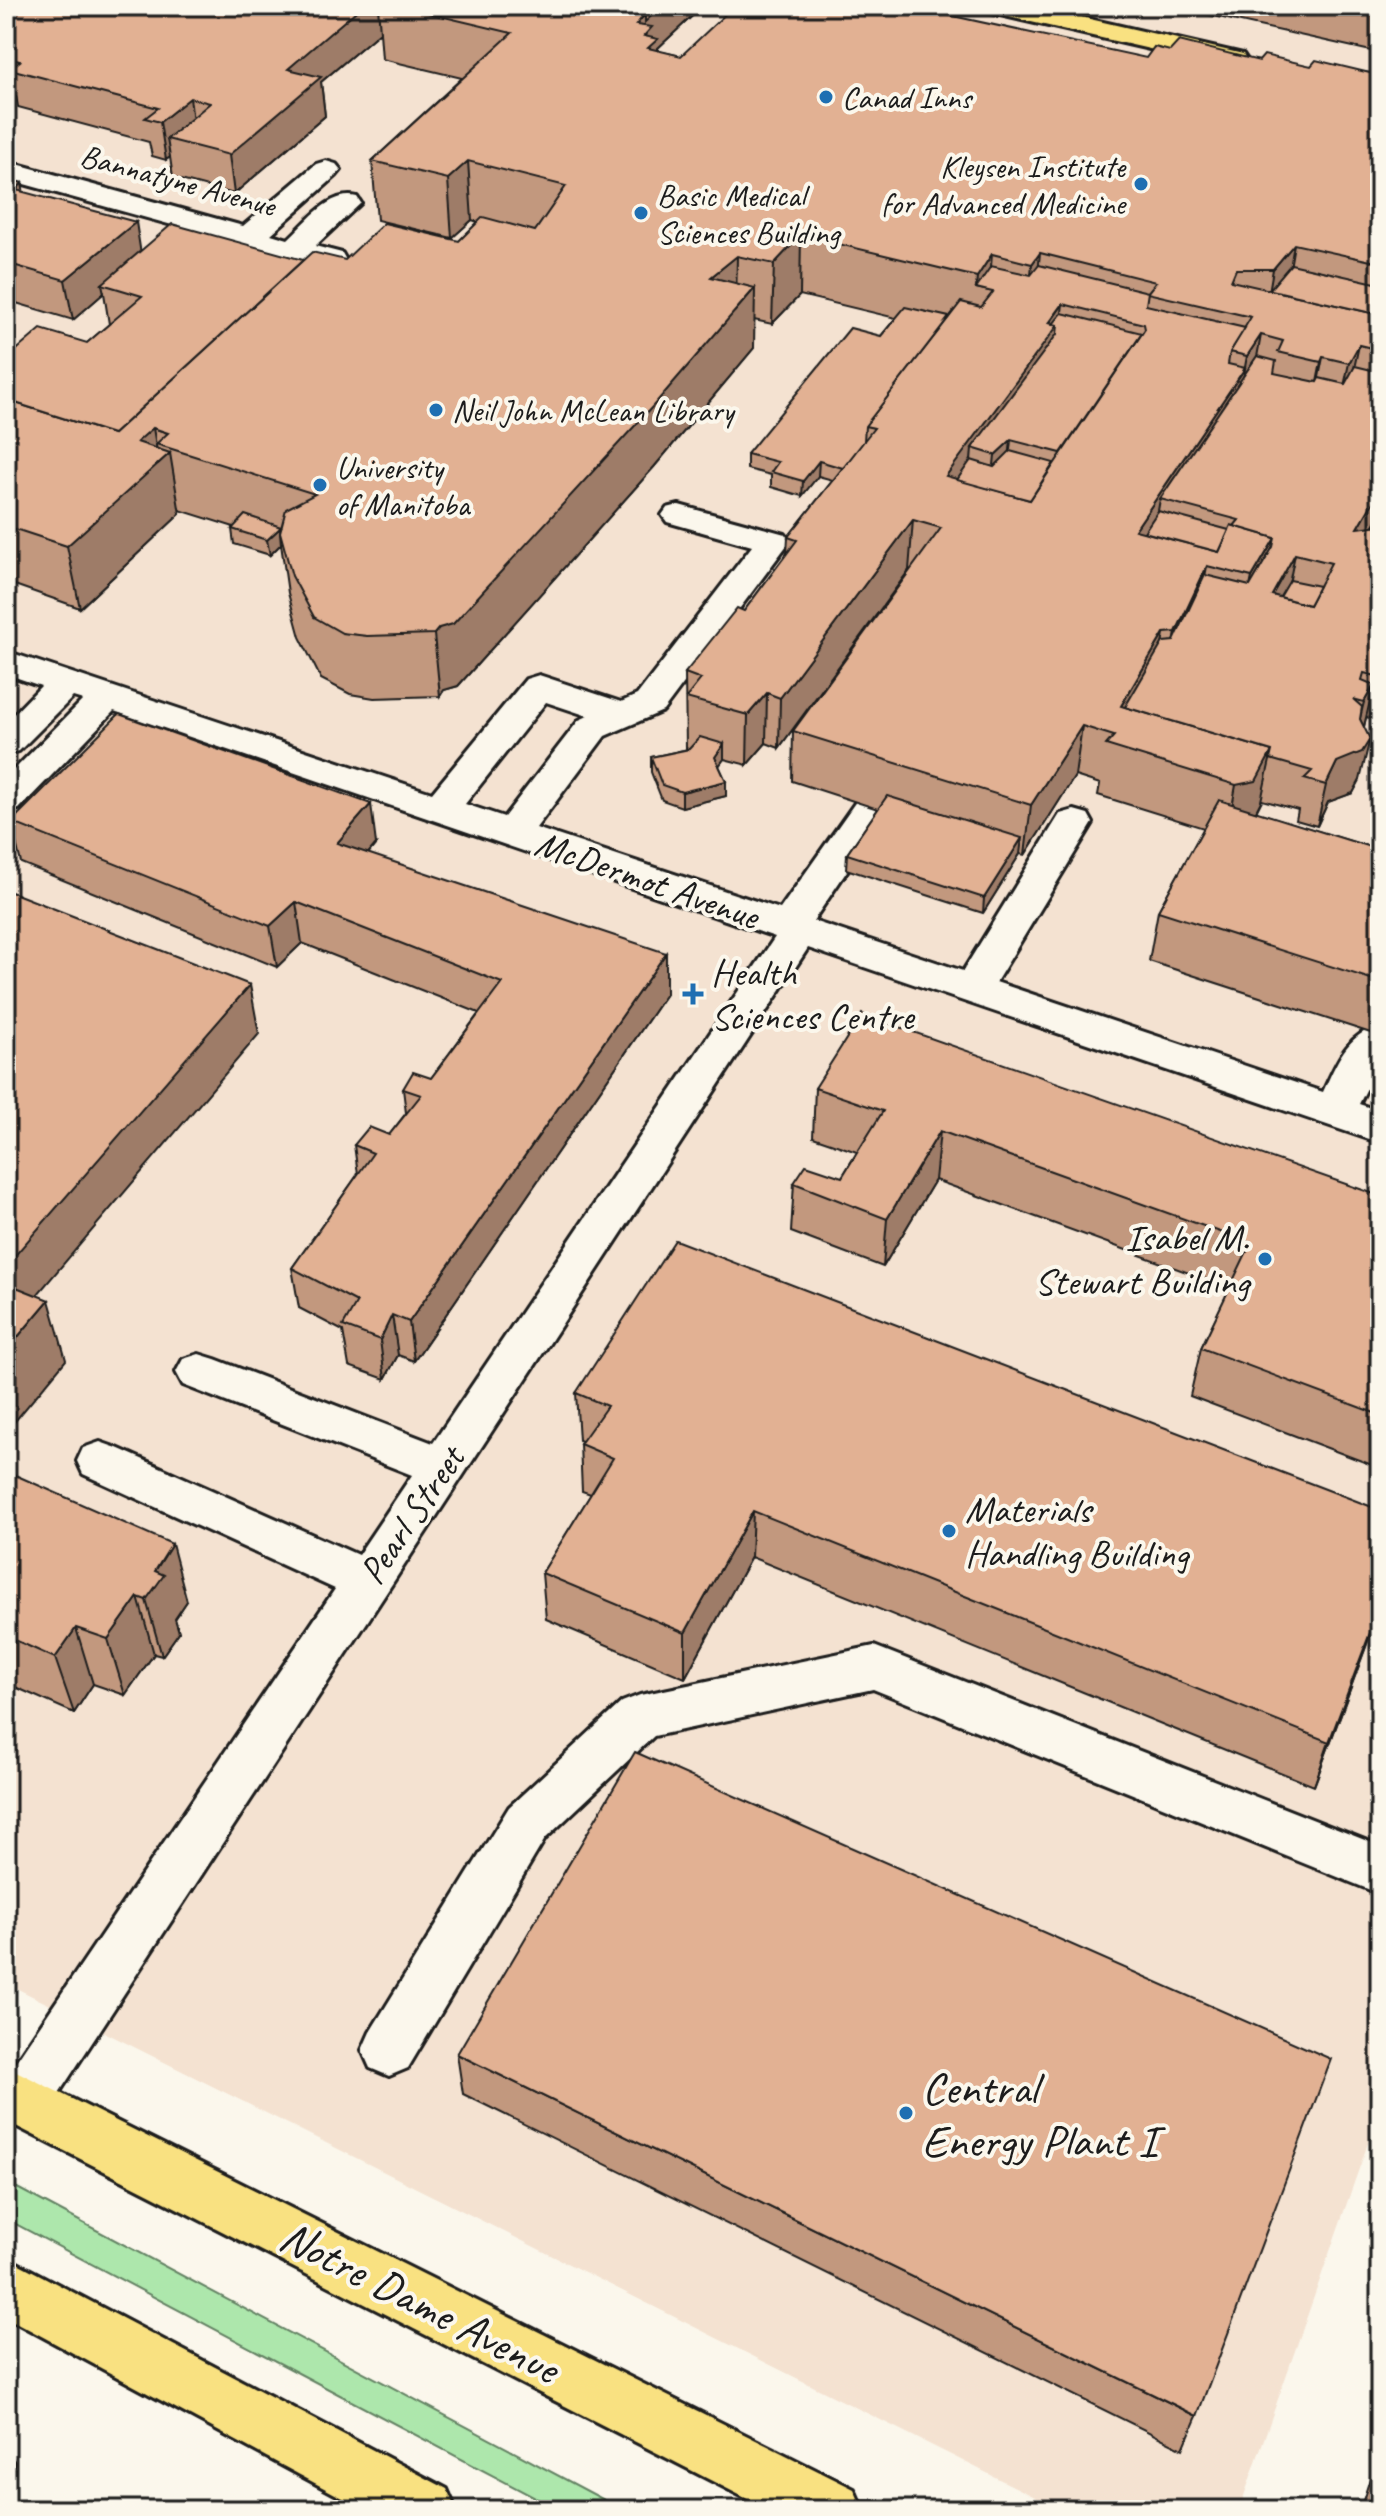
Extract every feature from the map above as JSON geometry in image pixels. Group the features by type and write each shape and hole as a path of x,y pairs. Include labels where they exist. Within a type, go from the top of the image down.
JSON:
{"main road":[{"path":"997,6 1257,65"},
{"name":"Notre Dame Avenue","path":"14,2096 833,2510"},
{"path":"6,2286 426,2510"}],"street":[{"name":"Bannatyne Avenue","path":"6,170 331,260"},
{"path":"249,237 326,170"},
{"path":"294,249 346,203"},
{"path":"512,833 592,728 650,703 773,541 679,515"},
{"name":"McDermot Avenue","path":"6,662 1380,1127"},
{"path":"6,743 67,682"},
{"path":"440,809 539,687 624,715"},
{"path":"6,800 107,697"},
{"name":"Pearl Street","path":"14,2096 443,1467 872,806"},
{"path":"972,989 1074,823"},
{"path":"1334,1112 1361,1055 1380,1040"},
{"path":"199,1372 443,1467"},
{"path":"100,1461 367,1581"},
{"path":"389,2050 527,1823 640,1717 874,1667 1380,1870"}],"shaded area":[{"name":"Health Sciences Centre","path":"6,6 1380,6 1380,2109 1239,2510 1061,2510 6,1983"}],"green space":[{"path":"6,2182 623,2510 558,2510 6,2219"}],"building":[{"path":"6,6 362,6 288,69 321,77 229,155 167,139 210,103 190,98 160,122 145,118 158,108 10,69 20,61 6,58"},
{"path":"398,6 610,6 645,14 636,25 652,27 644,36 658,39 648,48 681,56 734,6 907,6 1146,58 1154,47 1170,51 1179,41 1259,61 1264,55 1311,66 1316,60 1380,74 1380,263 1294,244 1273,269 1236,269 1231,281 1380,315 1380,350 1359,345 1349,363 1323,357 1321,362 1278,352 1283,341 1261,335 1247,356 1230,352 1251,317 1147,293 1156,282 1040,253 1032,264 992,254 977,277 801,235 774,264 737,256 711,277 755,288 653,406 453,624 439,628 434,634 367,636 342,633 314,617 292,576 280,532 286,509 315,494 156,444 168,433 153,428 137,442 170,453 67,546 6,526 6,400 113,434 312,252 345,260 384,223 459,241 483,217 535,231 566,186 468,161 448,179 372,161 512,33"},
{"path":"610,6 662,6 645,22 645,14"},
{"path":"1344,6 1380,6 1380,14"},
{"path":"6,178 22,183 16,190 136,222 65,280 6,263"},
{"path":"172,224 303,260 113,434 6,400 6,359 41,329 87,343 142,296 102,284"},
{"path":"1291,264 1380,284 1380,315 1267,289"},
{"path":"1039,265 1148,292 1146,305 1245,328 1230,352 1228,364 1245,368 1135,530 1219,552 1231,525 1275,538 1252,577 1207,566 1176,632 1164,633 1121,706 1272,751 1256,781 1236,785 1106,745 1114,736 1082,726 1031,805 793,731 941,528 913,520 780,698 767,693 748,715 686,698 701,679 685,673 737,608 744,611 797,540 788,537 874,428 865,426 961,302 981,307 993,292 976,288 991,266 1031,275","holes":["1063,304 1144,324 1145,329 1030,500 946,476 1058,325 1049,323"]},
{"path":"905,307 949,317 865,426 864,441 843,468 819,461 803,481 771,472 778,462 747,454 850,328 881,336"},
{"path":"1062,313 1142,333 1061,453 1011,440 995,455 972,448 1057,334 1058,325 1053,324"},
{"path":"1257,356 1276,361 1274,373 1317,382 1319,378 1345,384 1355,366 1380,372 1380,490 1358,528 1380,525 1380,677 1364,673 1362,680 1374,685 1364,702 1353,699 1362,707 1360,719 1370,739 1362,752 1337,762 1326,785 1304,779 1312,771 1270,759 1272,751 1125,707 1163,642 1174,641 1205,575 1250,586 1275,538 1234,526 1239,520 1160,499","holes":["1295,554 1331,563 1309,605 1272,595"]},
{"path":"1010,451 1054,463 1030,500 957,480 971,460 994,467"},
{"path":"1158,511 1229,530 1219,552 1144,532"},
{"path":"245,515 281,527 267,540 232,529"},
{"path":"1290,580 1319,586 1309,605 1280,597"},
{"path":"119,714 371,804 337,843 666,953 409,1322 392,1315 380,1340 343,1326 357,1302 292,1268 373,1153 354,1145 369,1127 389,1135 421,1095 403,1089 413,1072 431,1078 502,983 296,902 270,926 11,822"},
{"path":"700,737 724,744 715,757 726,781 682,792 662,785 651,757 689,749"},
{"path":"887,796 1022,838 984,898 847,854"},
{"path":"1219,800 1380,850 1380,982 1158,911"},
{"path":"6,890 250,985 12,1259 6,1253"},
{"path":"862,1014 1380,1196 1380,1415 1201,1348 1251,1243 940,1131 887,1219 794,1183 806,1165 842,1177 883,1111 815,1088"},
{"name":"Materials Handling Building","path":"675,1240 1380,1510 1380,1606 1329,1742 753,1511 685,1633 542,1573 613,1458 580,1444 607,1406 576,1393"},
{"path":"6,1283 49,1300 6,1351"},
{"path":"6,1471 172,1544 155,1571 164,1575 146,1600 138,1597 108,1639 76,1628 55,1658 6,1636"},
{"name":"Central Energy Plant I","path":"635,1752 1331,2059 1197,2416 457,2054"},
{"path":"1380,2477 1380,2510 1370,2510"}],"place":[{"name":"Canad Inns","path":"826,97"},
{"name":"Kleysen Institute for Advanced Medicine","path":"1141,184"},
{"name":"Basic Medical Sciences Building","path":"641,213"},
{"name":"Neil John McLean Library","path":"436,410"},
{"name":"University of Manitoba","path":"320,485"},
{"name":"Health Sciences Centre","path":"693,994"},
{"name":"Isabel M. Stewart Building","path":"1265,1259"},
{"name":"Materials Handling Building","path":"949,1531"},
{"name":"Central Energy Plant I","path":"906,2113"}]}
